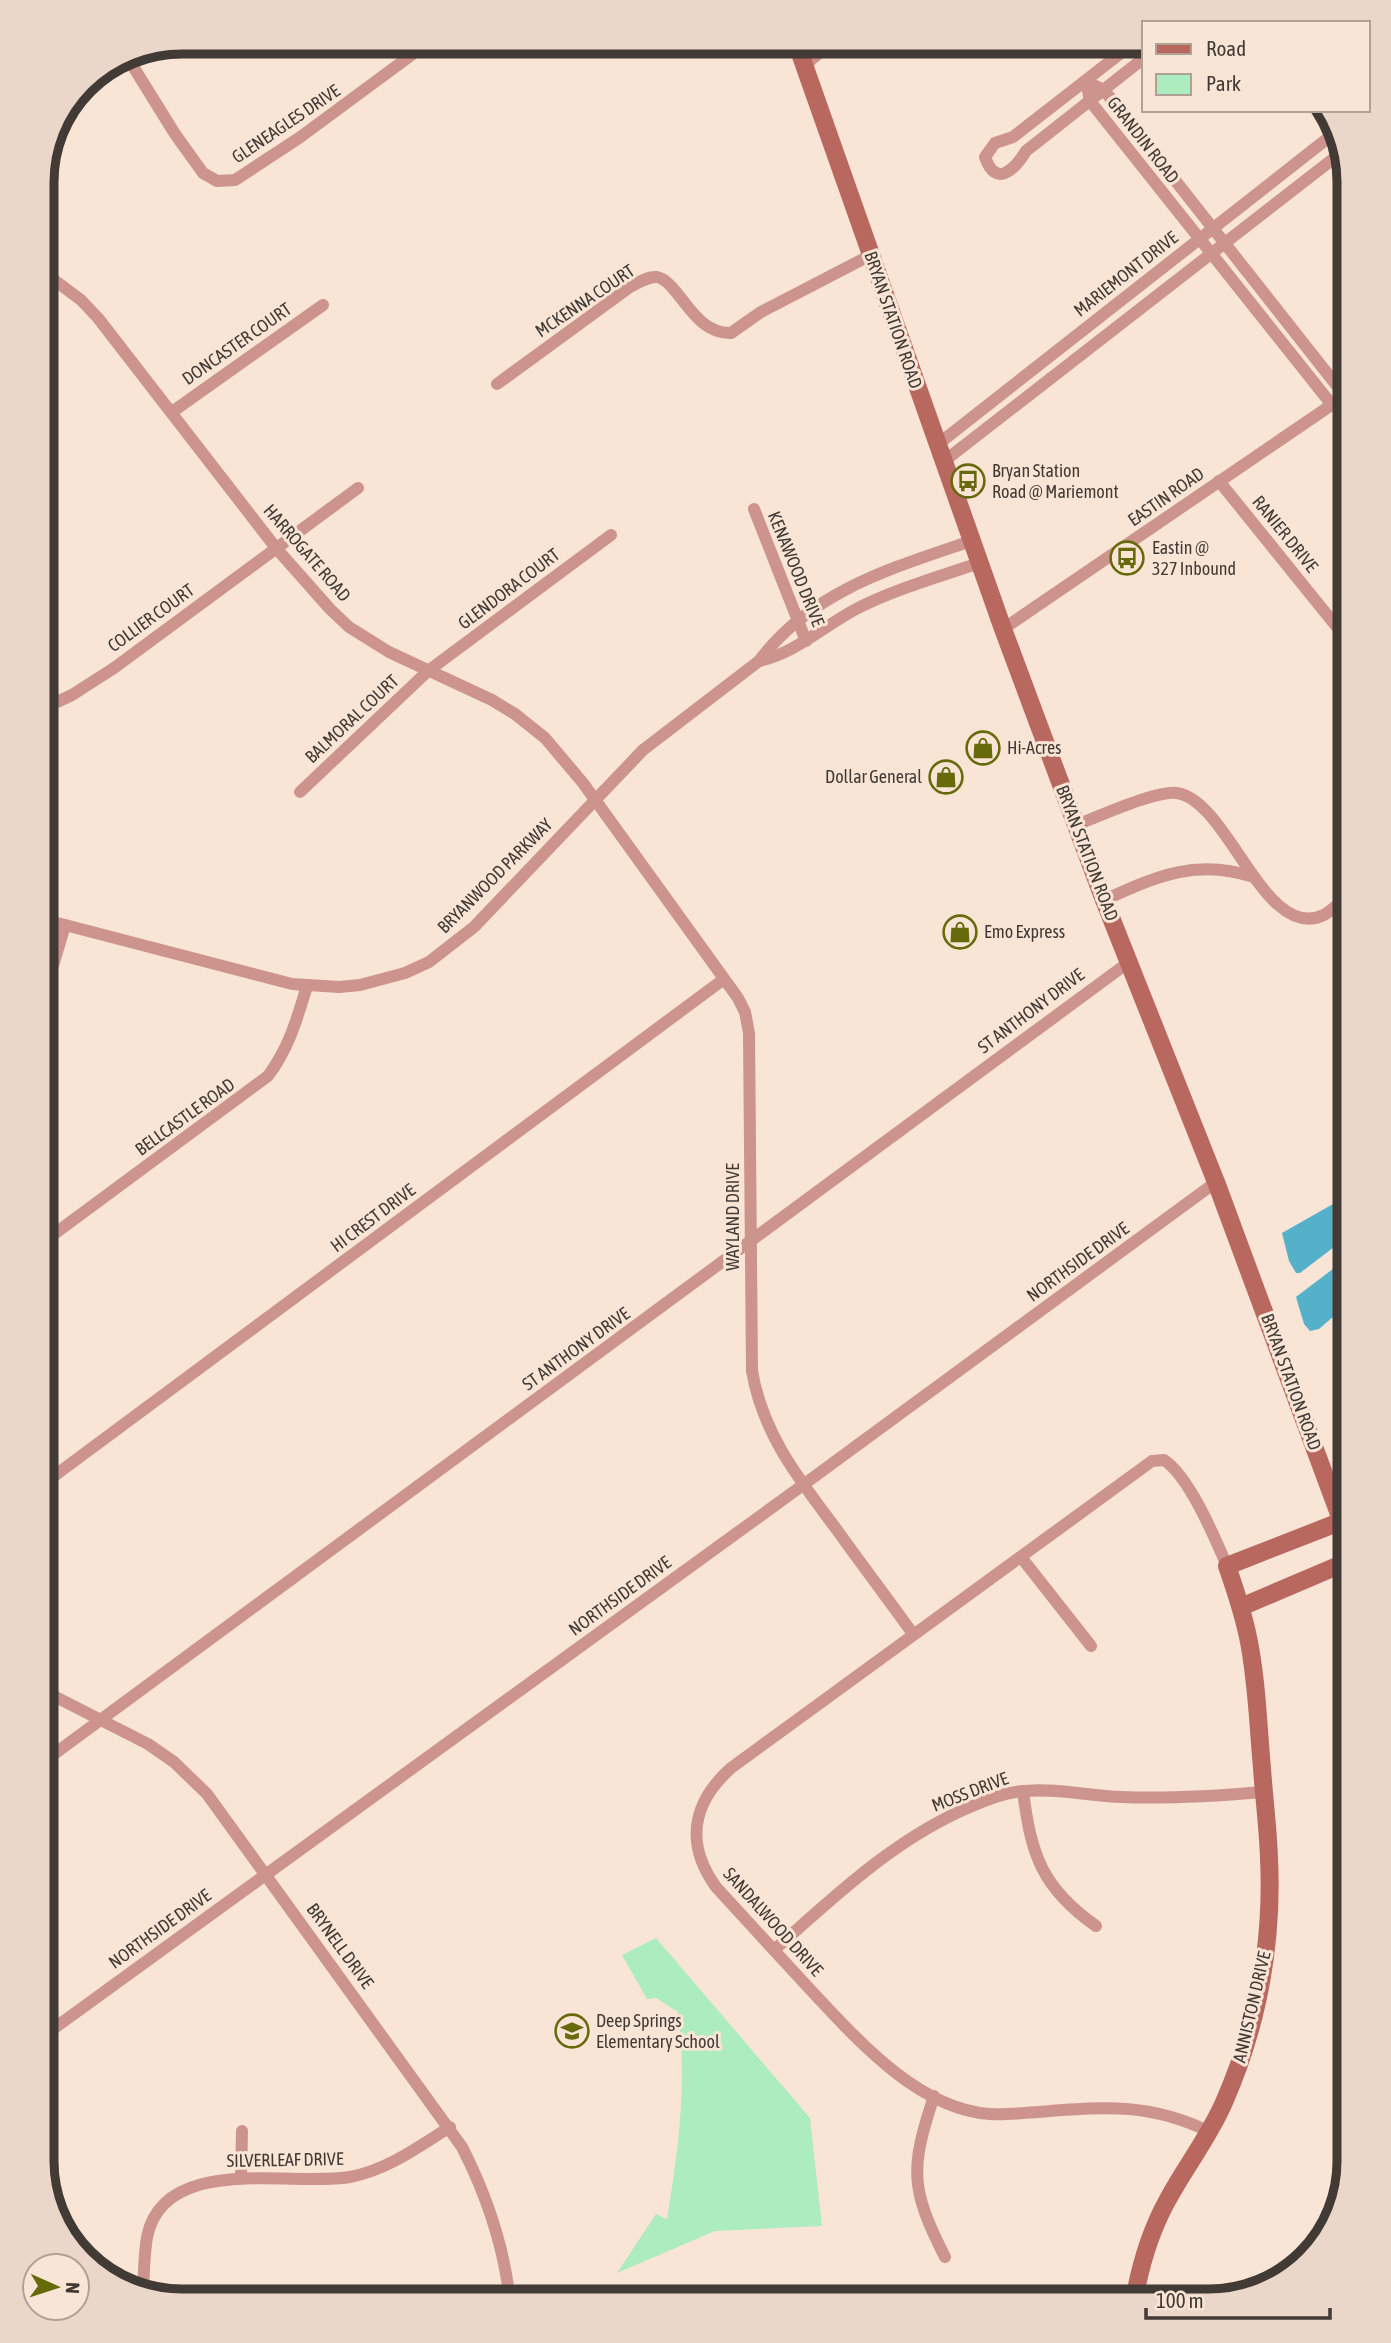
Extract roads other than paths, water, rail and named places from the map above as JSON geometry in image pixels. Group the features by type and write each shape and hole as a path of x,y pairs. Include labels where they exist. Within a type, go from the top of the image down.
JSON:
{"main road":[{"name":"BRYAN STATION ROAD","path":"800,55 1003,629 1104,900 1216,1182 1337,1507"},
{"path":"1227,1566 1337,1537"},
{"name":"ANNISTON DRIVE","path":"1136,2289 1141,2267 1167,2200 1210,2132 1238,2067 1260,1988 1265,1959 1270,1892 1269,1857 1254,1676 1241,1607 1227,1566"},
{"path":"1241,1607 1337,1566"}],"street":[{"name":"GLENEAGLES DRIVE","path":"132,65 203,173 217,181 226,182 235,180 299,138 412,54"},
{"path":"804,66 817,55"},
{"path":"1119,55 1013,137 995,144 985,157 988,167 994,173 1005,174 1014,169 1026,151 1142,60"},
{"name":"GRANDIN ROAD","path":"1086,81 1104,90 1337,382"},
{"name":"GRANDIN ROAD","path":"1086,81 1090,101 1332,405"},
{"name":"MARIEMONT DRIVE","path":"940,453 1199,239 1329,138"},
{"name":"MARIEMONT DRIVE","path":"940,453 1211,255 1334,158"},
{"name":"MCKENNA COURT","path":"497,384 631,287 649,278 657,277 668,284 705,325 715,331 731,333 761,312 870,255"},
{"name":"HARROGATE ROAD","path":"55,281 81,300 172,412 276,548 316,595 349,627 389,652 492,700 532,727 556,750 594,799"},
{"name":"DONCASTER COURT","path":"172,412 323,305"},
{"name":"EASTIN ROAD","path":"1003,629 1337,401"},
{"name":"RANIER DRIVE","path":"1219,481 1337,627"},
{"name":"COLLIER COURT","path":"55,703 114,667 358,488"},
{"name":"KENAWOOD DRIVE","path":"754,509 806,641"},
{"name":"GLENDORA COURT","path":"428,671 611,535"},
{"name":"BRYANWOOD PARKWAY","path":"55,922 307,986 338,987 382,981 429,962 474,927 643,750 760,662 771,645 797,620 829,597 881,572 971,541"},
{"name":"BRYANWOOD PARKWAY","path":"760,662 775,658 870,602 979,563"},
{"name":"BALMORAL COURT","path":"300,792 428,671"},
{"path":"1076,825 1158,795 1181,793 1199,803 1254,877 1286,911 1306,918 1325,914 1337,904"},
{"name":"WAYLAND DRIVE","path":"594,799 745,1012 749,1033 752,1370 756,1391 768,1427 803,1485 913,1634"},
{"path":"1104,900 1182,870 1211,867 1254,877"},
{"path":"55,960 65,925"},
{"name":"ST ANTHONY DRIVE","path":"54,1754 1129,962"},
{"name":"HI CREST DRIVE","path":"54,1476 724,979"},
{"name":"BELLCASTLE ROAD","path":"54,1234 268,1076 281,1059 293,1034 307,986"},
{"name":"NORTHSIDE DRIVE","path":"54,2028 1216,1182"},
{"name":"SANDALWOOD DRIVE","path":"1164,1460 1152,1461 731,1768 709,1792 701,1808 696,1826 697,1846 707,1875 774,1950 878,2059 908,2082 954,2105 986,2114 1143,2109 1185,2119 1210,2132"},
{"name":"ANNISTON DRIVE","path":"1164,1460 1174,1467 1185,1484 1205,1518 1227,1566"},
{"path":"1021,1558 1091,1646"},
{"name":"BRYNELL DRIVE","path":"54,1697 148,1744 193,1779 207,1794 450,2127 487,2200 503,2252 508,2288"},
{"name":"MOSS DRIVE","path":"774,1950 862,1872 900,1844 976,1804 998,1796 1023,1791 1054,1790 1161,1799 1264,1792"},
{"path":"1023,1791 1033,1851 1044,1873 1068,1904 1096,1926"},
{"path":"934,2096 922,2132 916,2160 916,2176 923,2211 945,2257"},
{"name":"SILVERLEAF DRIVE","path":"144,2283 147,2236 154,2219 176,2196 201,2184 218,2180 322,2179 365,2174 396,2161 450,2127"},
{"path":"241,2178 242,2132"}],"water":[{"path":"1333,1204 1337,1209 1337,1245 1300,1273 1296,1273 1289,1261 1282,1233"},
{"path":"1337,1266 1337,1313 1319,1329 1310,1331 1304,1324 1296,1297"}],"place":[{"name":"Bryan Station Road @ Mariemont","path":"968,481"},
{"name":"Eastin @ 327 Inbound","path":"1127,558"},
{"name":"Hi-Acres","path":"983,748"},
{"name":"Dollar General","path":"946,777"},
{"name":"Emo Express","path":"960,932"},
{"name":"Deep Springs Elementary School","path":"572,2031"}]}
